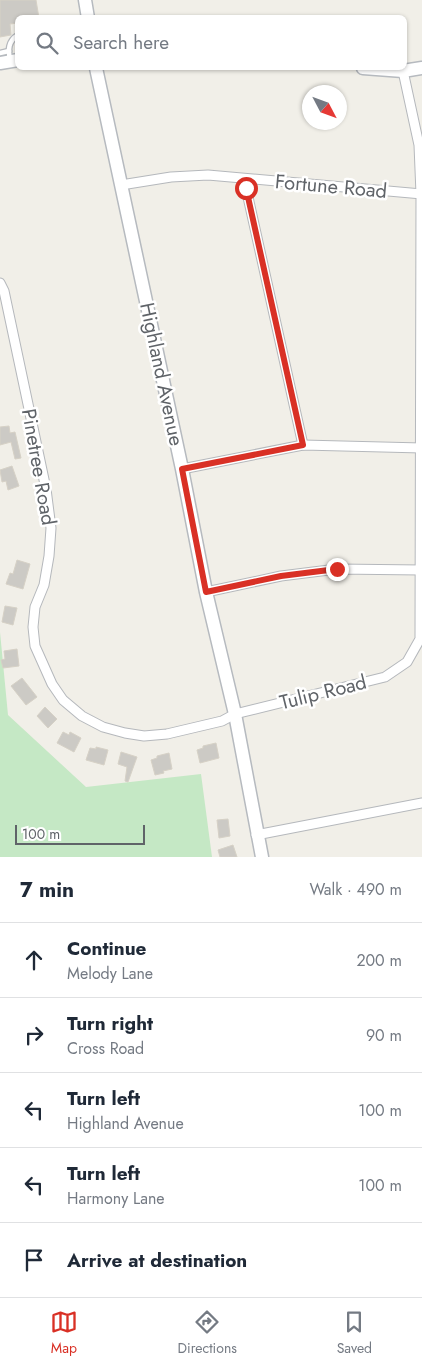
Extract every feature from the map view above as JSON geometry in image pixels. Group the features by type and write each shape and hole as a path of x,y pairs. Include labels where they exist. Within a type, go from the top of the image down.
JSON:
{"street":[{"path":"85,0 88,15"},
{"path":"390,70 403,71 422,68"},
{"name":"Highland Avenue","path":"96,70 182,469 206,592 235,714 256,835 262,857"},
{"path":"206,592 281,576 337,569 420,570 422,194 419,145 403,71"},
{"name":"Fortune Road","path":"121,185 171,177 208,175 422,194"},
{"path":"244,179 303,445"},
{"name":"Pinetree Road","path":"0,283 4,291 46,490 51,528 50,556 44,585 35,607 33,627 34,646 52,684 63,700 82,716 102,727 125,733 144,736 167,734 222,721 235,714"},
{"path":"182,469 303,445 421,448"},
{"name":"Tulip Road","path":"235,714 385,676 407,662 420,639 420,570"},
{"path":"256,835 422,803"}],"lane":[{"path":"7,58 12,40 15,38"}],"green space":[{"path":"0,632 8,715 86,787 201,774 212,857 0,857"}],"building":[{"path":"0,0 36,0 38,15 15,15 15,23 10,24 11,35 0,37"},
{"path":"9,426 10,433 15,432 21,458 15,459 11,442 0,445 0,427"},
{"path":"12,466 19,486 8,490 6,481 2,482 0,470"},
{"path":"17,560 30,564 23,589 6,584 10,573 13,574"},
{"path":"5,606 17,608 13,625 2,622"},
{"path":"17,649 19,666 3,668 1,660 5,659 4,651"},
{"path":"22,678 37,697 26,705 11,686"},
{"path":"45,707 57,719 48,728 37,716"},
{"path":"63,732 69,735 70,732 81,738 74,752 57,743"},
{"path":"216,743 219,758 200,763 197,750 203,748 203,746"},
{"path":"96,747 108,750 104,765 86,760 90,748 96,749"},
{"path":"121,752 137,757 128,782 125,781 127,767 118,764"},
{"path":"169,753 172,769 155,775 151,760 157,758 157,756"},
{"path":"228,819 230,836 219,838 217,820"},
{"path":"233,845 237,857 220,857 218,850"}],"route":[{"path":"246,188 303,445 182,469 206,592 281,576 337,569"}]}
